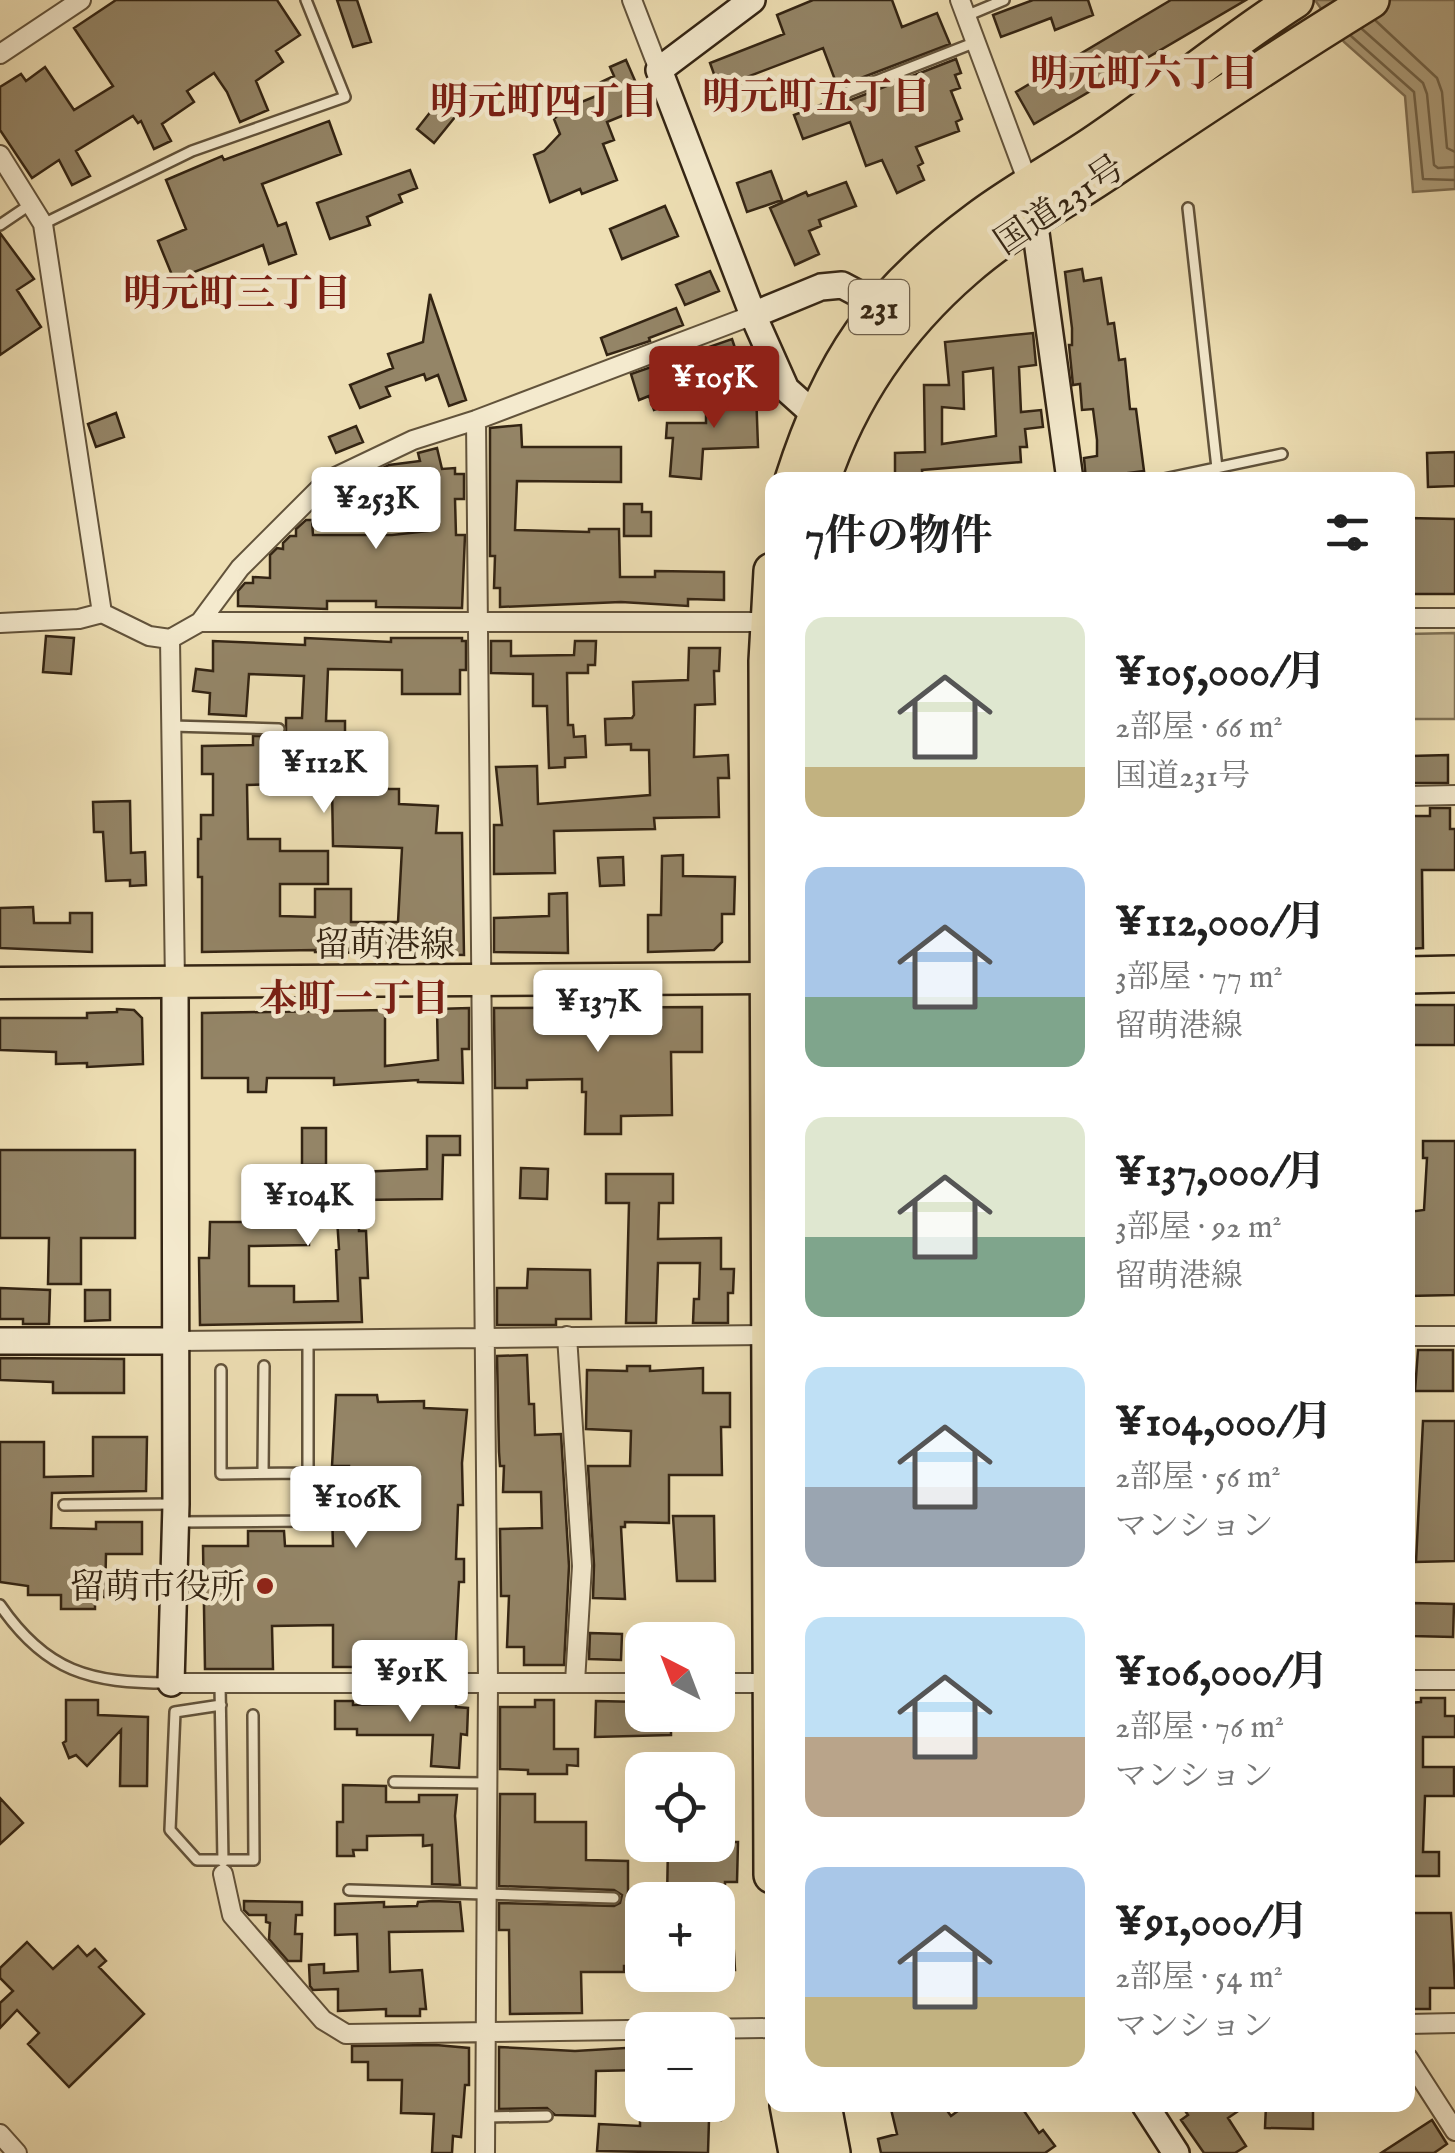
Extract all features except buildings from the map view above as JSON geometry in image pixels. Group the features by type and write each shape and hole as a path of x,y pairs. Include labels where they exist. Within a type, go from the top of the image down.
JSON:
{"highway":[{"name":"国道231号","path":"825,472 836,439 896,313 930,258 1032,202 1372,0"},
{"name":"国道231号","path":"1032,202 1102,139 1290,4"},
{"name":"国道231号","path":"795,472 815,415 853,341 896,313"},
{"path":"1415,974 1455,974"},
{"path":"789,2112 797,2153"},
{"path":"824,2112 832,2153"}],"main road":[{"name":"留萌港線","path":"0,983 765,978"}],"street":[{"path":"0,54 81,0"},
{"path":"632,0 753,315 786,389 815,415"},
{"path":"659,70 752,0"},
{"path":"963,8 1032,202 1069,472"},
{"path":"0,154 43,224 102,612"},
{"path":"0,623 80,619 102,612 149,636 170,639 200,622 240,568 326,481 412,440 476,420 821,287 842,284 896,313"},
{"path":"476,420 488,1682 486,2153"},
{"path":"1415,618 1455,618"},
{"path":"200,622 765,622"},
{"path":"170,639 176,1341 176,1513 170,1683 625,1682"},
{"path":"1415,796 1455,796"},
{"path":"567,1336 582,1566 575,1682"},
{"path":"0,1341 765,1336"},
{"path":"1415,1336 1455,1336"},
{"path":"1415,1680 1455,1680"},
{"path":"735,1683 765,1683"},
{"path":"223,1867 232,1915 323,2020 346,2034 765,2028"},
{"path":"1415,2024 1455,2023"},
{"path":"1415,2069 1455,2131"},
{"path":"1150,2112 1176,2153"},
{"path":"0,2134 17,2153"}],"lane":[{"path":"43,224 192,151 345,96 306,0"},
{"path":"963,8 1004,0"},
{"path":"848,92 976,42"},
{"path":"0,225 31,204"},
{"path":"1188,208 1217,468"},
{"path":"1198,472 1282,454"},
{"path":"172,726 278,728"},
{"path":"64,1506 308,1521 308,1339"},
{"path":"264,1366 264,1473"},
{"path":"221,1370 221,1474 308,1474"},
{"path":"0,1604 29,1642 48,1658 76,1672 122,1683 170,1683"},
{"path":"220,1684 223,1867"},
{"path":"221,1705 176,1712 170,1830 197,1860 223,1867 254,1860 253,1715"},
{"path":"394,1782 488,1783"},
{"path":"348,1890 614,1898"},
{"path":"486,2117 547,2116"}],"shaded area":[{"path":"1455,633 1455,719 1415,719 1415,634"}],"water":[{"path":"1315,0 1455,0 1455,189 1413,192 1405,96 1344,42"}],"place":[{"name":"留萌市役所","path":"265,1586"}],"district":[{"name":"明元町六丁目","path":"1144,73"},
{"name":"明元町五丁目","path":"816,96"},
{"name":"明元町四丁目","path":"544,101"},
{"name":"明元町三丁目","path":"237,293"},
{"name":"本町一丁目","path":"354,998"}]}
